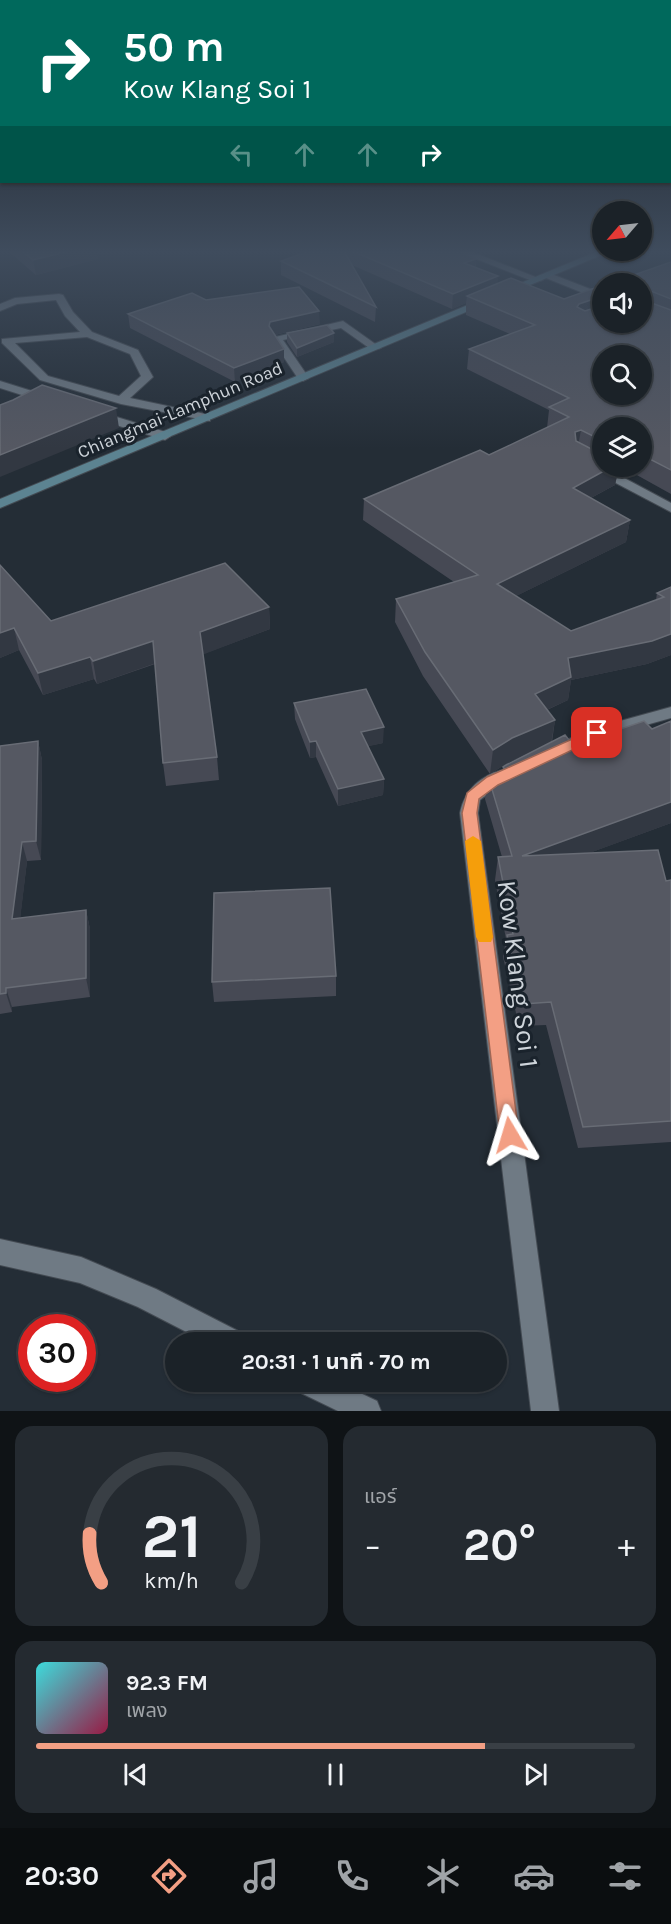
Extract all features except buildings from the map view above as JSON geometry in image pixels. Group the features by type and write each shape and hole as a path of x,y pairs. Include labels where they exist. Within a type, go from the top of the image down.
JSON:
{"main road":[{"name":"Chiangmai-Lamphun Road","path":"0,504 450,317"}],"street":[{"path":"72,317 88,334 134,352 147,377 121,400"},
{"path":"303,378 276,338 343,324 376,348"},
{"path":"88,334 6,342 44,378 121,400 206,418"},
{"path":"0,384 55,402"},
{"path":"88,412 165,436"},
{"path":"588,463 671,508"},
{"name":"Kow Klang Soi 1","path":"544,1411 469,813 472,797 492,781 597,733 671,712"},
{"path":"0,1252 81,1270 147,1298 213,1332"},
{"path":"329,1392 367,1411"}],"slow traffic":[{"path":"473,841 485,937"}],"route":[{"path":"510,1135 469,813 472,797 492,781 597,733"}]}
